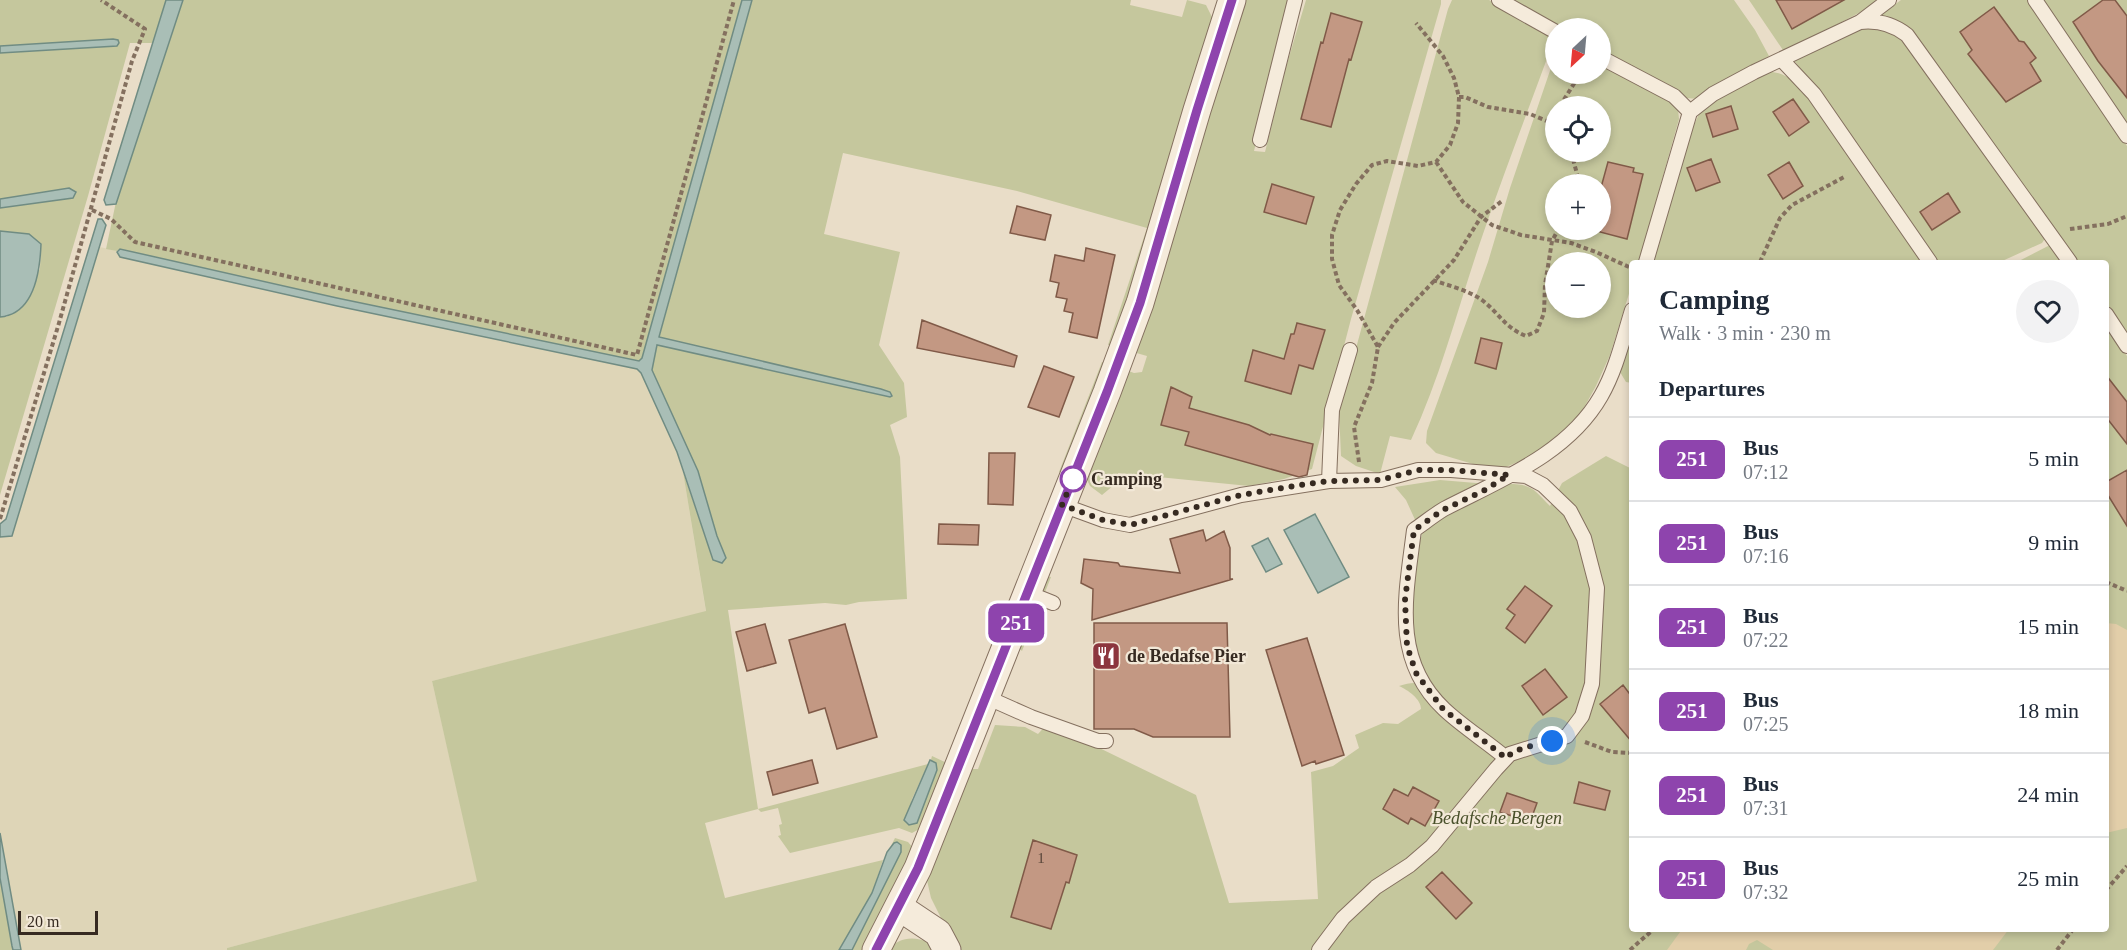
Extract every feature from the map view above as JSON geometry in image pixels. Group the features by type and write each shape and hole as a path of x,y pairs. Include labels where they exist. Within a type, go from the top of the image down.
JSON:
{"street":[{"path":"876,950 918,868 1028,593 1140,303 1232,0"},
{"path":"899,908 938,933 947,950"}],"lane":[{"path":"1260,140 1295,0"},
{"path":"1499,0 1545,26"},
{"path":"1647,260 1690,112 1713,94 1754,72 1860,22 1889,0"},
{"path":"2035,0 2127,136"},
{"path":"1860,22 1870,21 1897,27 1907,35 2069,260"},
{"path":"1782,60 1814,94 1929,260"},
{"path":"1611,63 1674,96 1690,112"},
{"path":"2109,319 2127,346"},
{"path":"1506,758 1443,709 1416,673 1407,646 1405,600 1414,530 1443,510 1540,459 1582,423 1601,396 1618,356 1629,320"},
{"path":"1329,481 1332,410 1350,350"},
{"path":"1062,505 1103,520 1130,525 1241,495 1329,481 1381,480 1418,470 1450,470 1526,476 1543,485 1570,511 1584,538 1597,588 1592,684 1582,716 1567,736 1510,754 1432,846 1410,865 1376,887 1343,918 1319,950"},
{"path":"1028,593 1053,603"},
{"path":"986,697 1031,717 1098,741 1106,741"}],"path":[{"path":"0,519 92,210 132,61 145,29 101,0"},
{"path":"92,210 111,219 135,242 637,355 734,0"},
{"path":"1378,347 1357,310 1339,285 1332,259 1332,235 1340,210 1356,184 1372,165 1387,161 1418,166 1436,162 1450,145 1458,123 1459,97 1454,78 1443,56 1416,23"},
{"path":"1459,97 1465,97 1488,107 1530,114 1545,120"},
{"path":"1436,162 1463,202 1492,225 1521,235 1571,243 1629,268"},
{"path":"1761,260 1780,218 1792,205 1864,166"},
{"path":"1361,482 1354,427 1372,383 1378,347 1394,323 1454,260 1481,217 1502,201"},
{"path":"2053,238 2068,229 2108,224 2127,216"},
{"path":"1433,280 1482,300 1513,331 1526,336 1537,331 1544,313 1545,285 1552,241"},
{"path":"2109,583 2127,591"},
{"path":"1567,736 1612,752 1629,753"},
{"path":"2109,887 2127,866"},
{"path":"1630,950 1650,932"},
{"path":"2057,950 2071,932"}],"shaded area":[{"path":"166,0 183,0 116,204 106,205 104,200"},
{"path":"742,0 752,0 659,337 881,389 890,392 892,396 657,345 652,370 698,471 717,536 726,558 722,563 713,560 677,452 641,373 637,369 337,306 120,257 117,252 120,249 337,298 639,361 642,358"},
{"path":"118,40 117,46 0,53 0,46"},
{"path":"69,188 76,192 73,198 0,208 0,199"},
{"path":"98,219 102,219 106,225 12,536 0,537 0,524 6,519"},
{"path":"0,231 29,234 41,244 37,278 28,300 12,314 0,317"},
{"path":"100,247 117,251 121,257 337,306 637,369 641,373 677,452 683,472 706,612 432,681 478,881 227,948 227,950 21,950 0,833 0,537 12,535"},
{"path":"1315,514 1349,577 1318,593 1284,530"},
{"path":"1268,538 1282,564 1266,572 1252,546"},
{"path":"930,760 936,763 937,770 917,823 909,825 904,820"},
{"path":"0,833 21,950 13,950 12,946 0,878"},
{"path":"897,842 901,845 901,852 852,950 839,950 872,893 887,852"}],"green space":[{"path":"0,0 166,0 153,43 130,43 88,196 0,495 0,317 7,317 40,269 41,244 29,234 0,231 0,208 73,198 69,188 0,199 0,53 117,46 119,43 118,40 113,39 0,46"},
{"path":"183,0 742,0 642,359 639,361 627,359 337,298 120,249 117,251 106,249 117,197"},
{"path":"752,0 1131,0 1130,5 1182,17 1187,0 1206,5 1213,19 1115,345 1108,345 1147,228 1017,191 843,153 824,234 900,252 879,345 904,383 907,417 890,425 900,457 907,599 846,605 825,603 728,610 758,809 705,823 725,898 883,860 872,893 839,950 227,950 227,948 477,881 432,681 706,611 683,472 713,560 725,557 652,370 657,345 892,396 881,389 659,338"},
{"path":"1240,0 1293,0 1254,151 1265,152 1286,67 1306,0 1441,0 1441,4 1351,319 1312,469 1284,479 1249,486 1118,473 1114,485 1102,495 1090,486 1085,476 1126,370 1134,373 1142,372 1147,356 1133,352"},
{"path":"1452,0 1489,0 1545,31 1545,64 1491,210 1422,415 1411,440 1390,436 1380,474 1356,466 1341,456 1339,411"},
{"path":"1507,0 1734,0 1755,30 1769,56 1713,87 1699,99 1686,98 1611,57 1611,18 1545,18 1545,20"},
{"path":"1749,0 1875,0 1877,3 1785,53"},
{"path":"1901,0 2028,0 2127,146 2127,337 2109,310 2109,260 2075,260 1898,23 1880,15"},
{"path":"2039,0 2127,0 2127,127"},
{"path":"1867,26 1883,28 1906,40 2046,237 2042,243 2004,260 1934,260 1793,59"},
{"path":"1611,67 1671,100 1678,109 1679,119 1640,260 1629,260 1629,294 1610,355 1580,415 1539,453 1506,467 1473,464 1436,453 1426,443 1427,431 1488,262 1545,84 1611,84"},
{"path":"1767,72 1780,73 1794,82 1808,95 1923,260 1654,260 1693,127 1700,112 1712,100"},
{"path":"2050,245 2061,260 2021,260"},
{"name":"Bedafsche Bergen","path":"2109,329 2127,356 2127,950 889,950 902,940 917,939 928,942 946,928 931,898 926,876 968,769 978,769 995,725 1025,727 1038,734 1048,723 1196,795 1229,903 1318,899 1311,772 1333,766 1359,748 1355,735 1383,723 1398,724 1421,709 1416,698 1399,686 1412,683 1421,684 1440,697 1415,662 1409,635 1412,564 1425,526 1508,484 1523,485 1532,489 1550,506 1562,483 1606,456 1629,468 1629,932 2109,932"},
{"path":"1629,343 1629,382 1626,382 1620,372"},
{"path":"1102,362 1108,362 1065,474 1059,472"},
{"path":"1440,480 1488,484 1417,524 1406,500 1395,487"},
{"path":"1044,576 1051,577 1022,651 1017,646"},
{"path":"932,756 949,764 923,827 912,833 899,828 790,853 778,836 781,835 779,825 782,824 778,808 761,812 758,809 928,764 912,799 906,823 913,825"},
{"path":"895,838 908,842 914,849 863,950 852,950 901,852 894,843 891,846"},
{"path":"0,878 12,946 13,950 0,950"}],"sand":[{"path":"2109,623 2127,630 2127,828 2109,832"},
{"path":"1680,932 2007,932 1993,950 1773,950 1757,940 1749,944 1746,950 1667,950"}],"building":[{"path":"1776,0 1844,0 1792,29"},
{"path":"2103,0 2115,0 2127,16 2127,98 2098,61 2073,22"},
{"path":"1994,7 2019,41 2024,42 2036,58 2030,63 2041,81 2006,102 1968,54 1972,50 1960,32"},
{"path":"1331,13 1362,22 1351,60 1349,59 1331,127 1301,119"},
{"path":"1793,99 1809,122 1789,136 1773,112"},
{"path":"1731,106 1738,129 1713,137 1706,114"},
{"path":"1711,159 1720,182 1696,191 1687,168"},
{"path":"1608,162 1634,168 1633,172 1643,174 1627,239 1611,235 1611,174 1605,174"},
{"path":"1789,162 1803,186 1783,199 1768,175"},
{"path":"1272,184 1314,197 1306,224 1264,212"},
{"path":"1948,193 1960,212 1932,230 1920,212"},
{"path":"1017,206 1051,215 1045,240 1010,233"},
{"path":"1086,248 1115,255 1097,338 1069,332 1073,313 1064,311 1067,299 1056,297 1059,283 1050,281 1055,255 1084,261"},
{"path":"922,320 1017,356 1014,367 917,348"},
{"path":"1297,323 1325,330 1313,369 1299,365 1291,394 1245,381 1253,350 1284,359 1291,334 1294,334"},
{"path":"1481,338 1502,343 1496,369 1475,363"},
{"path":"1044,366 1074,377 1059,417 1028,407"},
{"path":"2109,379 2127,402 2127,444 2109,421"},
{"path":"1171,387 1192,397 1189,408 1249,425 1270,435 1313,444 1307,475 1299,477 1185,445 1189,432 1161,425"},
{"path":"989,453 1015,453 1013,505 988,504"},
{"path":"2127,470 2127,526 2109,497 2109,480"},
{"path":"939,524 979,525 978,545 938,544"},
{"path":"1203,530 1206,541 1224,531 1230,548 1230,579 1233,579 1092,620 1093,589 1081,583 1084,559 1180,573 1170,539"},
{"path":"1525,586 1552,606 1525,643 1506,628 1515,615 1507,609"},
{"path":"1094,623 1227,623 1230,737 1153,737 1134,729 1094,729"},
{"path":"765,624 776,663 747,671 736,632"},
{"path":"845,624 877,737 837,749 825,708 809,713 789,640"},
{"path":"1307,638 1344,755 1302,766 1266,650"},
{"path":"1545,669 1567,697 1543,715 1522,686"},
{"path":"1623,685 1629,693 1629,738 1600,704"},
{"path":"812,760 818,783 773,795 767,772"},
{"path":"1579,782 1610,791 1605,810 1574,803"},
{"path":"1413,787 1439,801 1425,826 1411,818 1408,824 1383,809 1394,789 1408,796"},
{"path":"1507,793 1537,803 1530,822 1500,812"},
{"path":"1033,840 1077,855 1051,929 1011,917"},
{"path":"1442,872 1472,903 1456,919 1426,887"}],"bus line":[{"name":"251","path":"876,950 918,868 1107,392 1140,303 1232,0"}],"place":[{"name":"Camping","path":"1073,479"},
{"name":"de Bedafse Pier","path":"1106,656"}],"route":[{"path":"1073,479 1074,477 1062,505 1103,520 1130,525 1241,495 1329,481 1381,480 1418,470 1509,475 1483,491 1443,510 1414,530 1405,600 1407,646 1416,673 1443,709 1506,758 1510,754 1552,741"}]}
